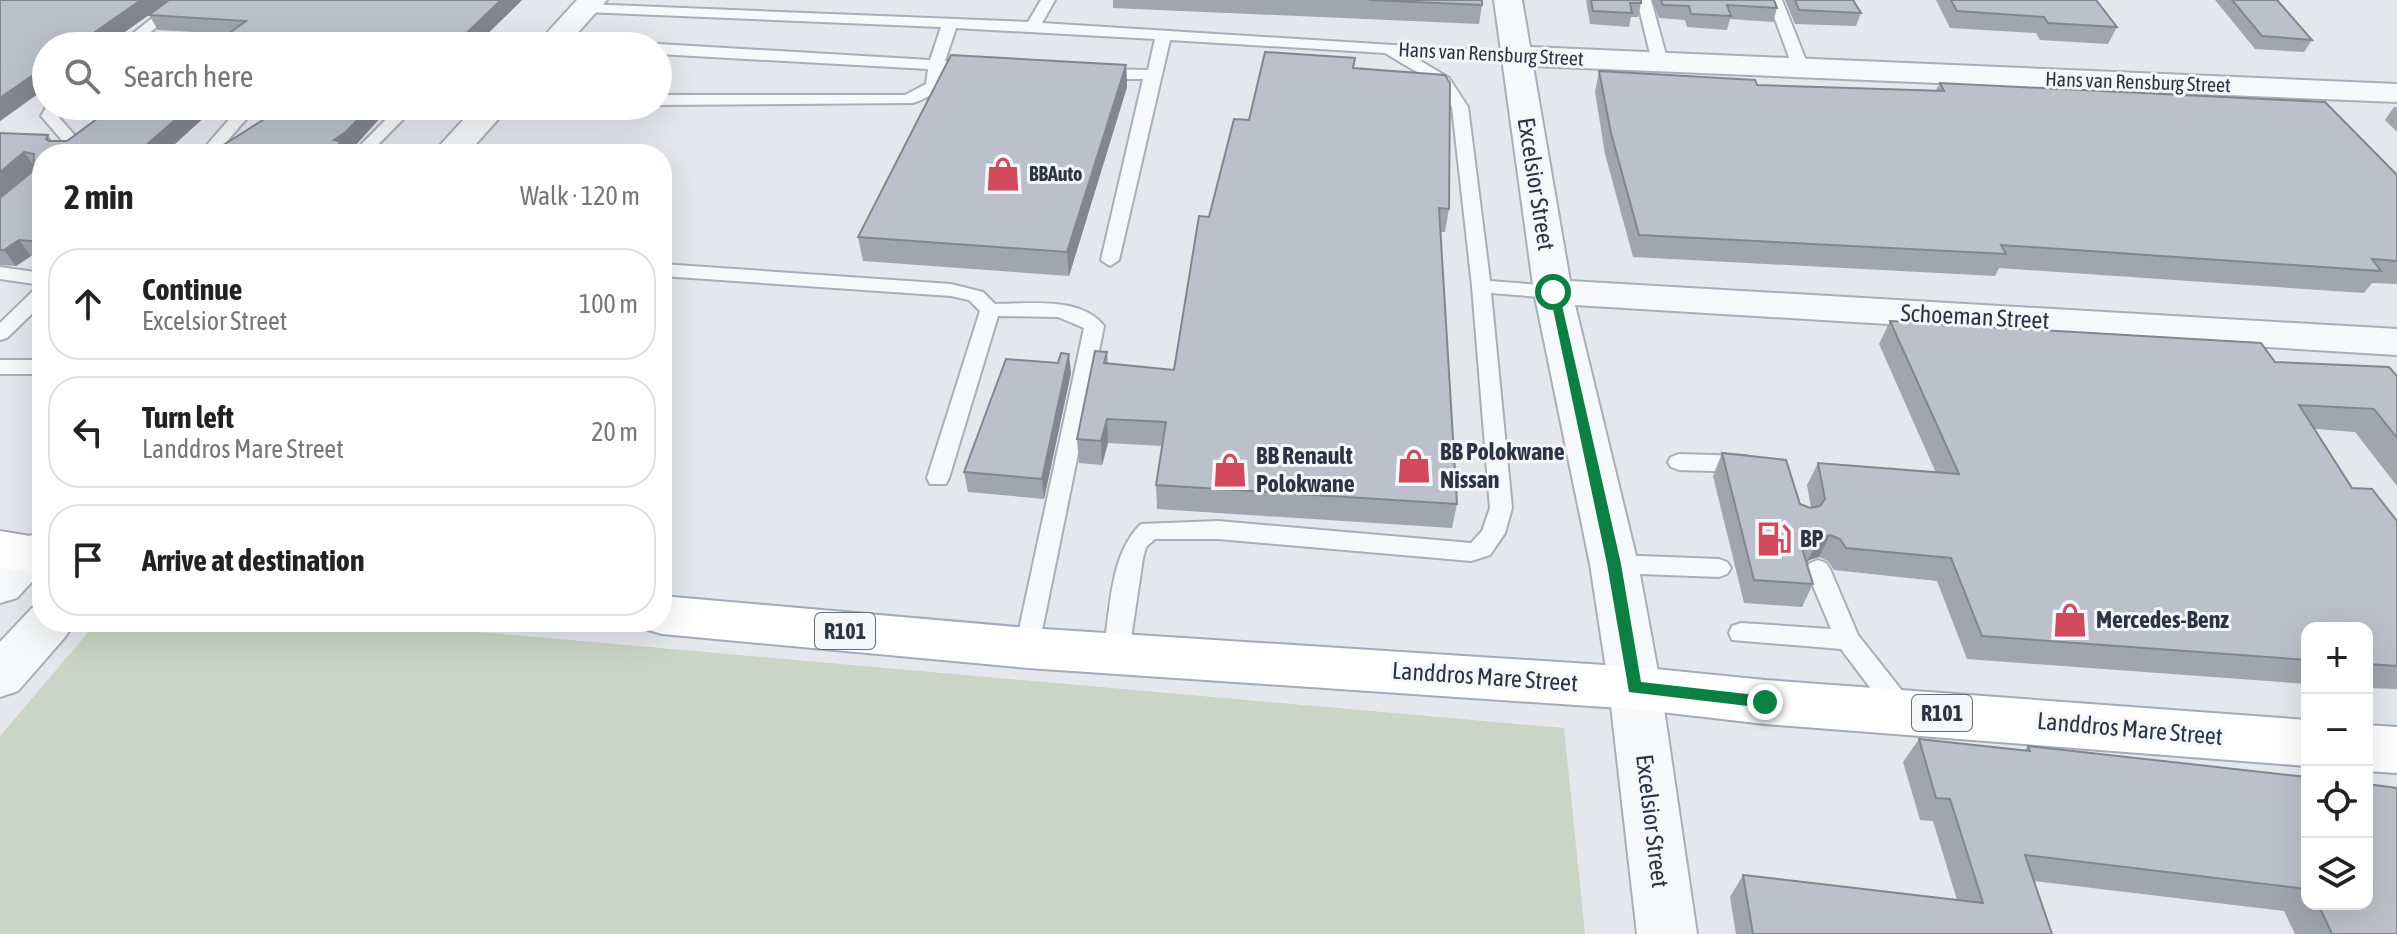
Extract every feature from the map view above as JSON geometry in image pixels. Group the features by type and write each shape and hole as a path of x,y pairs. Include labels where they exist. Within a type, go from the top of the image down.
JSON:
{"main road":[{"name":"Landdros Mare Street","path":"672,616 1028,648 1635,688 1765,702 2301,743"},
{"path":"2373,748 2397,750"}],"street":[{"name":"Excelsior Street","path":"1508,0 1553,292 1614,564 1635,688 1667,934"},
{"path":"563,32 589,4"},
{"name":"Hans van Rensburg Street","path":"1516,56 2397,93"},
{"path":"458,144 481,120"},
{"name":"Schoeman Street","path":"1553,292 2397,342"},
{"path":"0,676 40,632"}],"lane":[{"path":"142,32 184,0"},
{"path":"1033,27 1048,0"},
{"path":"1644,0 1660,62"},
{"path":"1775,0 1801,68"},
{"name":"Hans van Rensburg Street","path":"589,4 1516,56"},
{"path":"672,100 907,100 924,94 934,85 938,54 950,24"},
{"path":"1110,260 1152,75 1158,67 1163,35"},
{"path":"1116,652 1131,558 1136,543 1149,530 1186,528 1471,552 1482,549 1493,533 1501,508 1481,286 1460,107 1443,81 1388,48"},
{"path":"672,50 1000,68"},
{"path":"1077,73 1152,75"},
{"path":"53,120 74,144"},
{"path":"216,144 237,120"},
{"path":"370,144 394,120"},
{"path":"672,271 951,290 976,296 990,310 1065,312 1084,318 1094,326 1028,648"},
{"path":"0,273 32,278"},
{"path":"1481,286 1553,292"},
{"path":"0,334 32,303"},
{"path":"938,478 990,310"},
{"path":"0,367 32,367"},
{"path":"1679,462 1771,467"},
{"path":"1614,564 1719,568"},
{"path":"1818,569 1848,640 1902,710"},
{"path":"1741,633 1848,640"}],"green space":[{"path":"88,632 480,632 1564,728 1585,934 0,934 0,736"}],"building":[{"path":"0,0 141,0 95,32 32,32 32,76 0,98"},
{"path":"169,0 501,0 468,32 231,32 246,21 149,15"},
{"path":"1369,0 1482,0 1482,5"},
{"path":"1591,0 1641,0 1641,3 1630,3 1632,13 1593,11"},
{"path":"1661,0 1774,0 1777,8 1727,5 1731,16 1691,14 1689,6 1663,5"},
{"path":"1795,0 1853,0 1861,13 1799,10"},
{"path":"1951,0 2096,0 2117,27 2048,23 2044,17 1957,11"},
{"path":"2232,0 2277,0 2312,40 2262,36"},
{"path":"1265,52 1355,58 1353,68 1445,75 1450,83 1449,209 1439,208 1457,504 1156,485 1166,422 1107,419 1101,441 1077,439 1095,351 1107,352 1104,363 1174,370 1199,216 1209,217 1234,119 1249,120"},
{"name":"BBAuto","path":"951,55 1126,65 1067,252 858,237"},
{"path":"1599,71 1755,80 1757,85 1944,91 1940,83 2325,102 2397,175 2397,261 2372,259 2381,271 2001,245 2006,254 1639,235 1611,133"},
{"path":"95,120 175,120 147,144 32,144 32,154 24,152 0,172 0,133 48,135 46,139 49,141 67,141"},
{"path":"263,120 357,120 334,140 342,142 339,144 225,144"},
{"path":"32,172 32,241 19,240 0,250 0,198"},
{"path":"1890,321 2261,343 2275,362 2389,367 2397,376 2397,438 2374,409 2299,405 2352,488 2372,489 2397,521 2397,666 2373,664 2373,622 2301,622 2301,660 1982,636 1951,558 1846,548 1840,539 1830,535 1820,538 1815,546 1801,545 1813,584 1754,580 1722,453 1786,460 1800,504 1810,508 1820,506 1825,499 1818,463 1959,474"},
{"path":"1061,353 1069,354 1042,479 964,472 1006,359 1058,363"},
{"path":"1919,739 2030,751 2028,746 2301,776 2301,888 2025,855 2052,934 1753,934 1743,875 1983,903 1950,799 1936,798"},
{"path":"2373,785 2397,788 2397,934 2332,934 2321,910 2373,910"}],"place":[{"name":"BBAuto","path":"1003,174"},
{"name":"BB Polokwane Nissan","path":"1414,466"},
{"name":"BB Renault Polokwane","path":"1230,470"},
{"name":"BP","path":"1774,539"},
{"name":"Mercedes-Benz","path":"2070,620"}],"route":[{"path":"1553,292 1614,564 1635,688 1765,702"}]}
